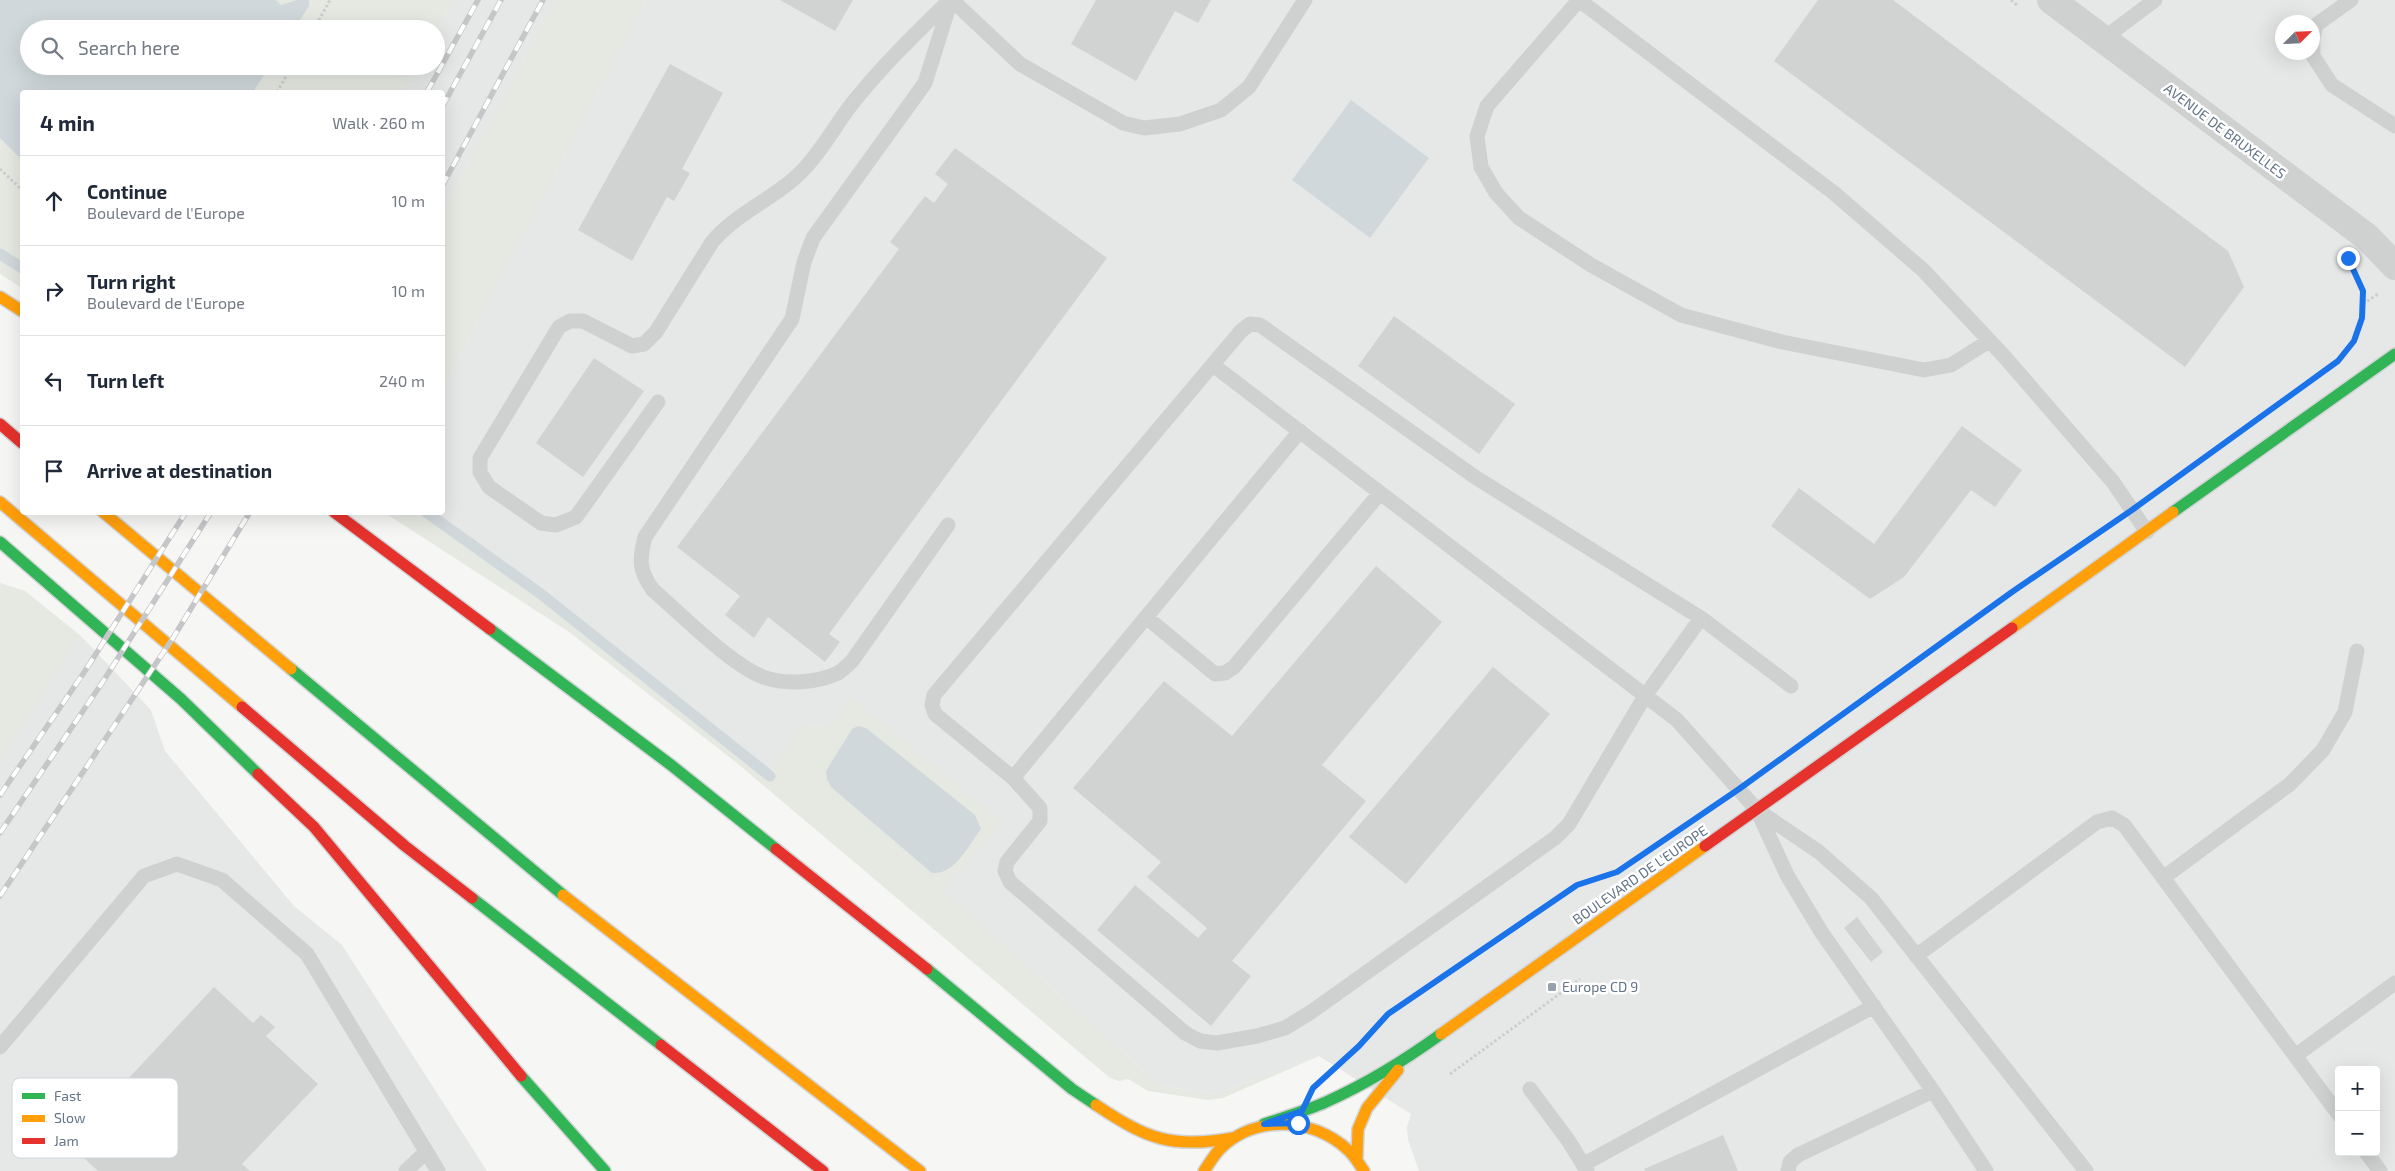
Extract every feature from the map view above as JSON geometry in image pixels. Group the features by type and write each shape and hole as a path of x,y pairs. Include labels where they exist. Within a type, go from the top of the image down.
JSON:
{"main road":[{"path":"0,297 20,310"},
{"name":"BOULEVARD DE L'EUROPE","path":"1204,1171 1209,1162 1233,1138 1264,1124 1324,1103 1414,1053 2395,354"},
{"path":"0,424 20,441"},
{"path":"0,502 405,846 823,1171"},
{"path":"108,515 538,876 920,1171"},
{"path":"338,515 671,765 890,939 1072,1089 1114,1117 1146,1135 1178,1142 1204,1143 1233,1138"},
{"path":"0,542 181,699 314,827 556,1118 605,1171"},
{"name":"BOULEVARD DE L'EUROPE","path":"1364,1171 1358,1158 1358,1129 1367,1108 1390,1078 1414,1053"},
{"name":"BOULEVARD DE L'EUROPE","path":"1264,1124 1298,1123 1331,1135 1358,1158"}],"street":[{"name":"AVENUE DE BRUXELLES","path":"2051,0 2367,237 2395,266"}],"lane":[{"path":"951,0 1020,64 1123,123 1144,128 1180,124 1221,110 1249,87 1305,0"},
{"path":"658,402 576,517 556,525 541,522 489,486 480,472 480,458 559,327 570,321 583,321 632,346 644,344 656,332 723,229 790,183 805,169 886,63 951,0"},
{"path":"948,525 852,660 839,672 820,680 794,682 764,678 740,665 653,590 642,576 640,555 645,537 792,319 804,262 813,238 925,83 951,0"},
{"path":"1989,341 1951,365 1924,370 1782,342 1681,315 1590,265 1519,218 1496,193 1481,166 1477,136 1487,106 1579,0 1834,193 1923,270 1989,341 2113,482 2147,532"},
{"path":"2103,39 2155,0"},
{"path":"2351,0 2316,24 2313,38 2313,56 2332,85 2395,126"},
{"path":"1701,618 1646,696 1569,824 1555,838 1311,1012 1285,1028 1257,1036 1217,1043 1200,1041 1185,1033 1010,882 1005,871 1007,862 1040,820 1040,808 1013,778 935,714 932,705 934,695 1241,331 1250,324 1260,325 1475,477 1701,618 1791,686"},
{"path":"1213,365 1676,720 1757,810 1819,852 1871,898 2086,1171"},
{"path":"1013,778 1300,432"},
{"path":"1146,617 1215,674 1225,673 1234,667 1380,493"},
{"path":"0,561 34,571"},
{"path":"2163,878 2290,784 2322,750 2346,712 2357,651"},
{"path":"1757,810 1787,875 1822,933 1933,1091 1986,1171"},
{"path":"1916,956 2097,822 2112,818 2124,825 2336,1111"},
{"path":"0,1047 144,876 177,864 222,880 307,954 438,1171"},
{"path":"2295,1056 2395,983"},
{"path":"1530,1090 1586,1167 1874,1006"},
{"path":"1788,1171 1790,1162 1798,1155 1933,1091"},
{"path":"406,1171 426,1152"},
{"path":"2369,1156 2380,1171"}],"path":[{"path":"319,20 330,0"},
{"path":"2011,0 2026,11"},
{"path":"278,90 287,75"},
{"path":"0,169 20,188"},
{"path":"2348,347 2354,341 2362,318 2363,291 2356,274"},
{"path":"1359,1046 1388,1014 1577,885 1604,877"}],"shaded area":[{"path":"0,0 453,0 443,20 20,20 20,75 414,75 406,90 20,90 20,287 0,274"},
{"path":"0,0 276,0 281,5 297,0 309,0 309,6 300,20 20,20 20,75 264,75 254,90 20,90 20,158 0,138"},
{"path":"453,0 556,0 445,208 445,90 406,90 414,75 445,75 445,20 443,20"},
{"path":"556,0 646,0 445,384 445,208"},
{"path":"646,0 2395,0 2395,1171 1419,1171 1408,1140 1407,1127 1411,1114 1319,1056 1215,1094 1161,1086 943,890 1002,823 853,698 831,726 800,727 771,772 544,589 438,515 445,515 445,384"},
{"path":"1351,100 1429,158 1370,238 1292,180"},
{"path":"388,515 438,515 544,589 771,772 800,727 831,726 852,697 1003,823 943,890 1161,1086 1215,1094 1319,1056 1223,1098 1208,1100 1148,1091 1128,1079 1119,1081 1110,1078 738,764 569,632"},
{"path":"0,583 25,591 81,636 0,760"},
{"path":"81,636 151,710 165,751 294,906 342,945 487,1171 0,1171 0,760"},
{"path":"858,726 866,728 975,815 981,829 966,851 948,869 932,873 831,787 826,771 852,729"}],"building":[{"path":"780,0 853,0 835,31"},
{"path":"1096,0 1211,0 1198,23 1175,11 1136,81 1071,44"},
{"path":"1818,0 1893,0 2228,251 2244,287 2185,367 1774,61"},
{"path":"670,64 723,93 682,169 690,173 674,201 667,197 632,261 578,230"},
{"path":"955,148 1107,258 829,634 840,642 825,662 768,617 754,638 725,615 740,596 677,547 899,249 890,242 925,196 934,203 948,184 935,174"},
{"path":"1394,316 1515,404 1479,454 1358,366"},
{"path":"594,358 644,391 583,477 536,443"},
{"path":"1962,426 2022,470 1995,507 1971,490 1904,577 1870,599 1771,526 1799,488 1874,544"},
{"path":"1376,566 1442,622 1322,765 1366,801 1232,961 1251,976 1211,1026 1097,930 1135,885 1198,938 1207,928 1147,877 1161,862 1073,788 1164,681 1232,736"},
{"path":"1493,667 1550,714 1406,884 1349,837"},
{"path":"1857,917 1883,952 1871,962 1844,928"},
{"path":"214,987 253,1023 261,1015 275,1027 266,1036 318,1084 242,1164 250,1171 98,1171 84,1158 178,1158 178,1078 129,1078"},
{"path":"1723,1135 1738,1171 1645,1171 1644,1169"}],"waterway":[{"path":"0,254 20,267"},
{"path":"430,515 541,594 770,776"}],"railway":[{"path":"445,60 478,0"},
{"path":"445,102 501,0"},
{"path":"445,180 543,0"},
{"path":"428,90 436,75"},
{"path":"0,795 85,671 184,515"},
{"path":"0,833 102,683 209,515"},
{"path":"0,896 173,638 248,515"}],"traffic: fast":[{"path":"2173,512 2395,354"},
{"path":"0,542 181,699 258,774"},
{"path":"490,629 671,765 776,849"},
{"path":"291,669 563,895"},
{"path":"472,898 661,1045"},
{"path":"927,969 1072,1089 1096,1105"},
{"path":"1264,1124 1303,1111 1341,1095 1399,1062 1441,1034"},
{"path":"521,1076 605,1171"}],"traffic: slow":[{"path":"0,297 20,310"},
{"path":"0,502 242,707"},
{"path":"2012,628 2173,512"},
{"path":"107,515 291,669"},
{"path":"1441,1034 1705,846"},
{"path":"563,895 920,1171"},
{"path":"1357,1158 1358,1129 1367,1108 1398,1070"},
{"path":"1096,1105 1130,1126 1161,1138 1193,1142 1233,1138"},
{"path":"1204,1171 1218,1151 1234,1138 1250,1130 1284,1124 1318,1131 1334,1139 1350,1152 1364,1171"}],"traffic: jam":[{"path":"0,424 20,441"},
{"path":"338,515 490,629"},
{"path":"1705,846 2012,628"},
{"path":"242,707 405,846 472,898"},
{"path":"258,774 314,827 521,1076"},
{"path":"776,849 927,969"},
{"path":"661,1045 823,1171"}],"place":[{"name":"Europe CD 9","path":"1552,987"}],"route":[{"path":"1298,1123 1264,1124 1302,1111 1313,1088 1359,1046 1388,1014 1577,885 1617,872 1739,789 2012,592 2132,510 2338,361 2354,341 2362,318 2363,291 2348,258"}]}
